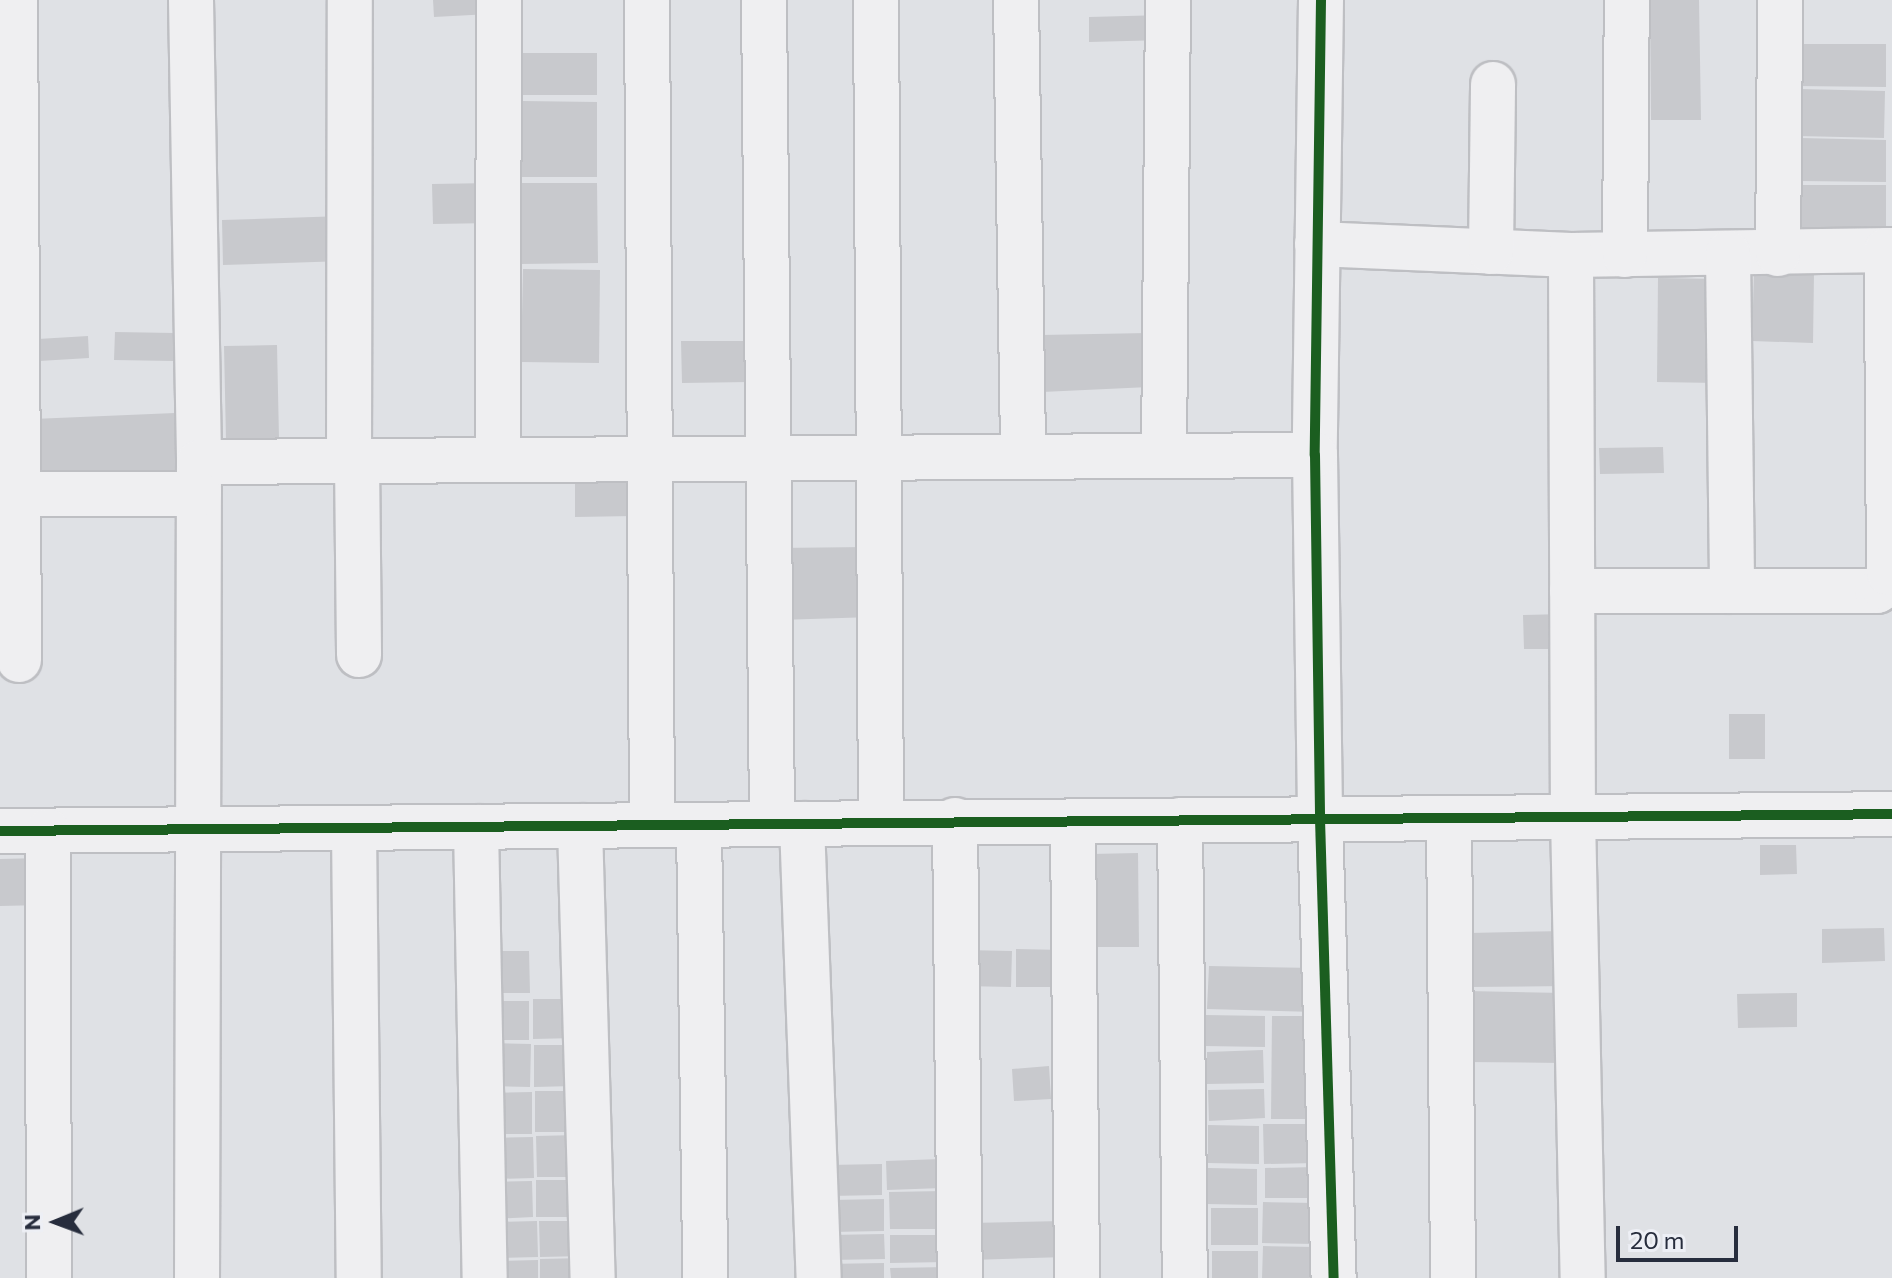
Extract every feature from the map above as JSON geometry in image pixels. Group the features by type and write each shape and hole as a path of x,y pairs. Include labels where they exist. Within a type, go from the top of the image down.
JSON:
{"street":[{"path":"15,0 9,494 19,660"},
{"path":"191,0 199,478 197,1278"},
{"path":"350,0 353,460 359,655"},
{"path":"498,458 499,0"},
{"path":"647,0 652,825"},
{"path":"764,0 768,459 787,824 819,1278"},
{"path":"876,0 881,822"},
{"path":"1016,0 1023,456"},
{"path":"1164,456 1168,0"},
{"path":"1321,0 1315,455 1320,819 1334,1278"},
{"path":"1625,255 1627,0"},
{"path":"1778,254 1780,0"},
{"path":"1491,252 1493,84"},
{"path":"1317,244 1571,255 1889,250 1886,582 1877,591 1572,591"},
{"path":"1728,253 1732,591"},
{"path":"1571,255 1573,817 1583,1278"},
{"path":"9,494 199,478 353,460 1315,455"},
{"path":"0,831 955,820 1892,814"},
{"path":"1449,818 1453,1278"},
{"path":"955,820 960,1278"},
{"path":"1180,820 1185,1278"},
{"path":"1073,821 1077,1278"},
{"path":"699,825 705,1278"},
{"path":"580,826 593,1278"},
{"path":"476,827 485,1278"},
{"path":"354,828 359,1278"},
{"path":"48,831 49,1278"}],"building":[{"path":"433,0 490,0 490,14 434,17"},
{"path":"1650,0 1699,0 1701,120 1651,120"},
{"path":"1165,15 1165,40 1089,42 1089,17"},
{"path":"1797,44 1886,44 1886,87 1796,86"},
{"path":"519,53 597,53 597,95 520,95"},
{"path":"1799,89 1885,91 1884,138 1798,136"},
{"path":"522,101 597,102 597,177 522,177"},
{"path":"1801,138 1886,140 1886,182 1800,181"},
{"path":"492,183 493,223 433,224 432,184"},
{"path":"519,183 597,183 598,263 520,264"},
{"path":"1799,185 1886,185 1886,231 1799,232"},
{"path":"343,216 345,261 223,265 222,220"},
{"path":"523,269 600,270 599,363 521,362"},
{"path":"1754,271 1814,273 1813,343 1752,341"},
{"path":"1658,278 1719,279 1717,383 1657,382"},
{"path":"115,332 174,333 174,361 114,360"},
{"path":"1148,333 1149,387 1042,392 1041,335"},
{"path":"88,336 89,358 39,361 38,339"},
{"path":"681,341 749,341 749,382 682,383"},
{"path":"277,345 279,439 226,440 224,346"},
{"path":"175,413 177,475 35,481 33,419"},
{"path":"1663,447 1664,473 1600,474 1599,448"},
{"path":"575,480 633,480 633,516 575,517"},
{"path":"867,547 872,617 780,620 777,548"},
{"path":"1564,614 1565,649 1524,649 1523,615"},
{"path":"1729,714 1765,714 1765,759 1729,759"},
{"path":"1760,845 1796,845 1797,874 1760,875"},
{"path":"1138,853 1139,947 1092,947 1091,854"},
{"path":"42,858 43,905 0,906 0,859"},
{"path":"1884,928 1885,961 1822,963 1822,929"},
{"path":"1566,931 1567,986 1469,987 1469,933"},
{"path":"1016,949 1063,950 1063,987 1016,987"},
{"path":"964,950 1012,951 1011,987 964,986"},
{"path":"485,951 529,951 530,993 486,993"},
{"path":"1209,966 1316,968 1315,1012 1207,1009"},
{"path":"1467,991 1564,993 1563,1063 1466,1062"},
{"path":"1797,993 1797,1027 1738,1028 1737,994"},
{"path":"533,999 575,999 576,1038 533,1039"},
{"path":"486,1001 529,1001 529,1040 487,1040"},
{"path":"1206,1015 1265,1016 1265,1047 1205,1046"},
{"path":"1272,1016 1317,1016 1316,1119 1271,1119"},
{"path":"488,1043 531,1044 530,1087 488,1086"},
{"path":"534,1045 574,1045 574,1086 534,1087"},
{"path":"1263,1050 1264,1083 1207,1084 1207,1052"},
{"path":"1049,1066 1051,1099 1014,1101 1012,1069"},
{"path":"1264,1089 1265,1118 1209,1121 1208,1090"},
{"path":"535,1091 577,1091 577,1132 535,1132"},
{"path":"532,1092 532,1134 491,1134 490,1093"},
{"path":"1263,1124 1316,1124 1316,1163 1264,1164"},
{"path":"1208,1125 1259,1126 1259,1164 1208,1163"},
{"path":"578,1135 579,1177 537,1177 536,1136"},
{"path":"533,1137 534,1178 493,1179 492,1138"},
{"path":"941,1159 942,1188 887,1190 886,1161"},
{"path":"882,1164 882,1195 829,1196 829,1165"},
{"path":"1317,1167 1317,1198 1265,1198 1265,1168"},
{"path":"1208,1168 1257,1169 1257,1205 1207,1204"},
{"path":"536,1180 580,1180 581,1217 536,1217"},
{"path":"532,1181 533,1217 491,1219 490,1182"},
{"path":"944,1191 944,1229 890,1229 889,1192"},
{"path":"884,1199 884,1231 830,1232 830,1200"},
{"path":"1263,1202 1316,1203 1315,1244 1262,1243"},
{"path":"1211,1208 1258,1208 1258,1245 1211,1245"},
{"path":"537,1221 538,1257 494,1258 493,1222"},
{"path":"539,1221 583,1221 584,1256 540,1257"},
{"path":"1063,1221 1065,1257 971,1260 970,1223"},
{"path":"884,1234 885,1259 830,1260 830,1235"},
{"path":"890,1235 945,1235 946,1262 890,1263"},
{"path":"1263,1246 1316,1247 1316,1278 1262,1278"},
{"path":"1212,1251 1258,1251 1258,1278 1212,1278"},
{"path":"584,1258 585,1278 540,1278 540,1259"},
{"path":"538,1260 538,1278 498,1278 497,1261"},
{"path":"884,1263 884,1278 826,1278 826,1264"},
{"path":"948,1267 948,1278 891,1278 890,1268"}],"cycle path":[{"path":"1321,0 1315,455 1320,819 1334,1278"},
{"path":"0,831 1892,814"}]}
